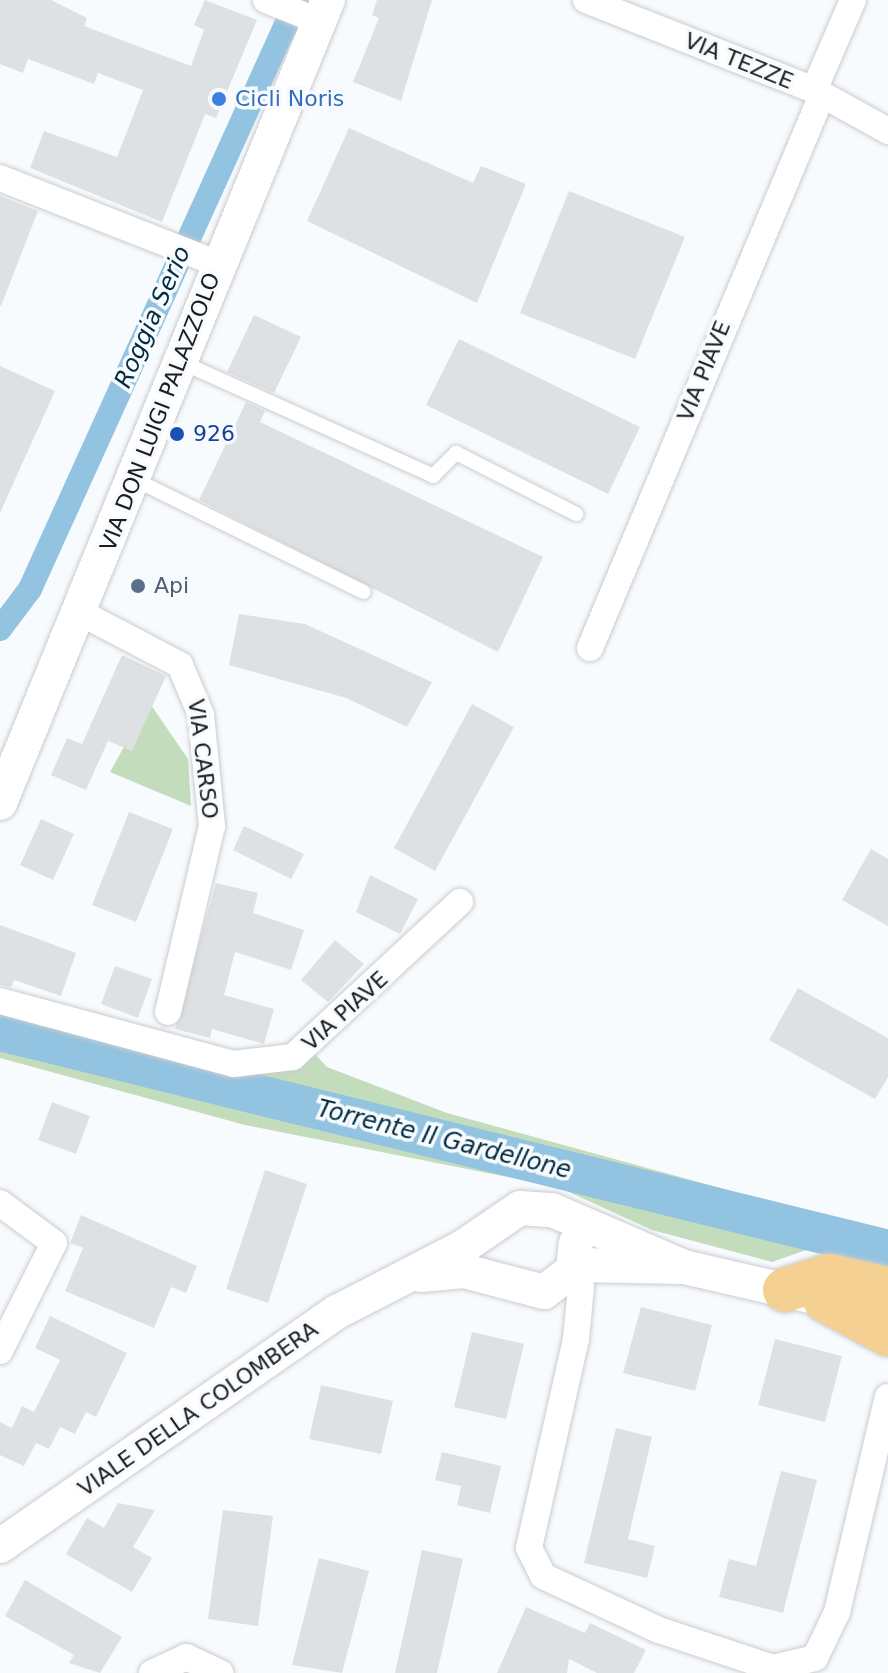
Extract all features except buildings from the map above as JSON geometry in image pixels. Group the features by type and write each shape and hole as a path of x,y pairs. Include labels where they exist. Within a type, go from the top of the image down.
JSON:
{"highway":[{"path":"888,1289 829,1276 805,1295 888,1334"}],"street":[{"name":"VIA PIAVE","path":"590,648 853,0"},
{"name":"VIA TEZZE","path":"591,1 818,92 888,131"},
{"name":"VIA DON LUIGI PALAZZOLO","path":"0,803 81,613 218,264 297,7"},
{"path":"0,178 218,264"},
{"name":"VIA CARSO","path":"81,613 180,665 201,715 212,826 168,1012"},
{"name":"VIA PIAVE","path":"0,1001 160,1040 233,1064 293,1057 460,902"},
{"path":"0,1203 54,1243 0,1351"},
{"name":"VIALE DELLA COLOMBERA","path":"0,1546 337,1312 402,1280 501,1220 540,1206 684,1267 888,1315"},
{"path":"564,1218 576,1241 573,1267 581,1287 573,1351 529,1548 533,1564 543,1576 659,1630 773,1668 797,1668 828,1641 888,1397"},
{"path":"501,1220 490,1253 517,1288 564,1318 573,1351"},
{"path":"517,1288 560,1284 573,1267"},
{"name":"VIALE DELLA COLOMBERA","path":"573,1267 684,1267"},
{"name":"VIALE DELLA COLOMBERA","path":"402,1280 440,1270 517,1288"},
{"path":"152,1673 186,1657 221,1673"}],"lane":[{"path":"181,362 433,476 456,453 576,514"},
{"path":"134,479 364,592"}],"green space":[{"path":"149,702 188,759 191,806 110,772"},
{"path":"0,1005 247,1067 313,1052 327,1067 447,1113 888,1234 888,1264 812,1248 772,1262 652,1230 558,1187 245,1125 0,1058"}],"waterway":[{"name":"Roggia Serio","path":"0,629 30,589 297,0"},
{"name":"Torrente Il Gardellone","path":"0,1031 888,1250"}],"place":[{"name":"Cicli Noris","path":"219,99"},
{"name":"926","path":"177,434"},
{"name":"Api","path":"138,586"}]}
